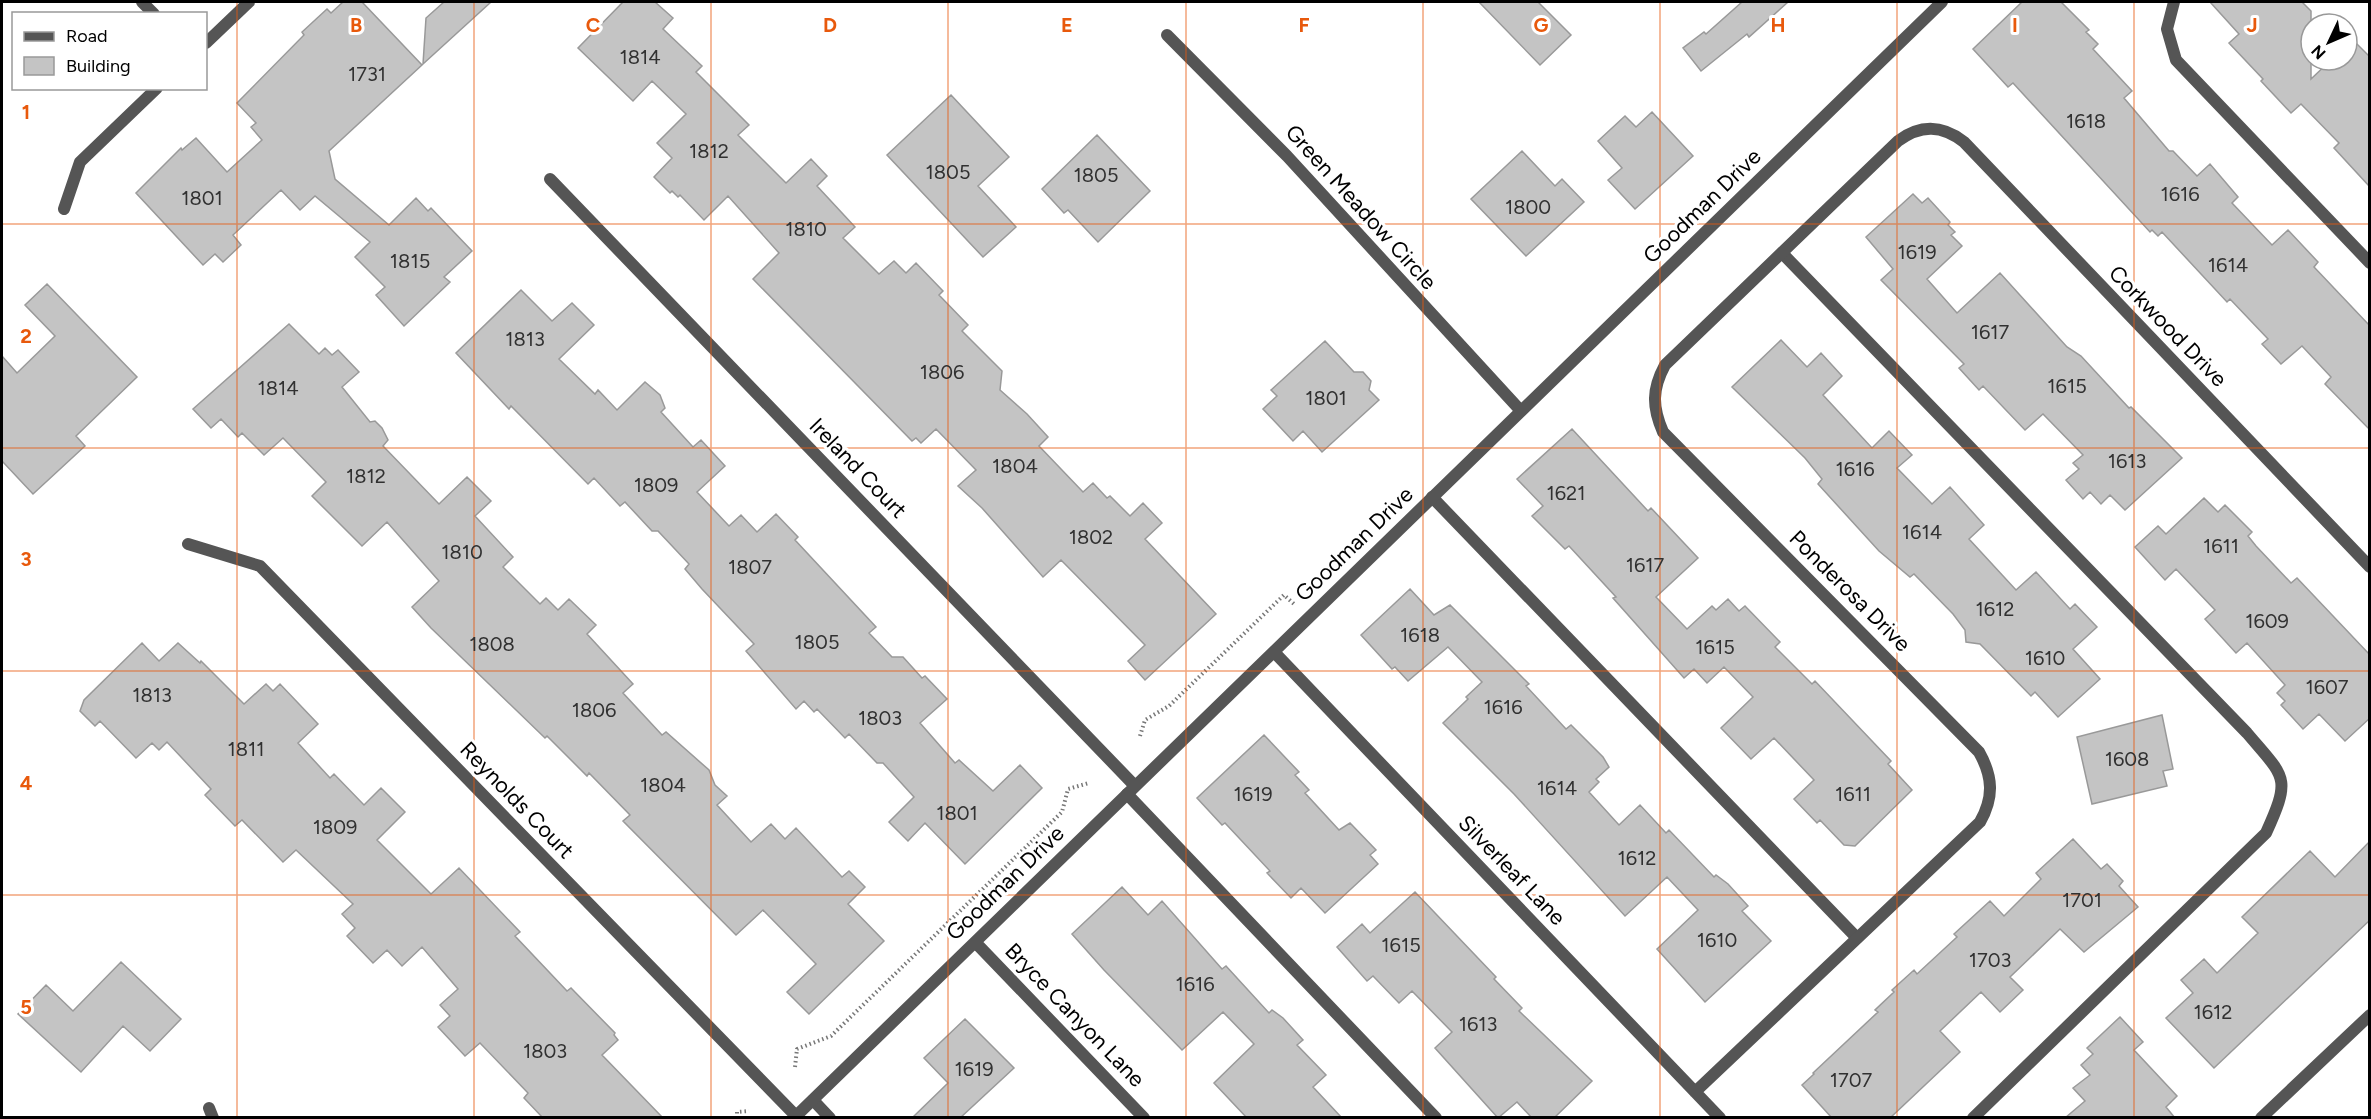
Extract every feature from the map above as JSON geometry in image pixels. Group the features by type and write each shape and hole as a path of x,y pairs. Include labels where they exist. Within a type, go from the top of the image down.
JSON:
{"street":[{"path":"207,42 249,2"},
{"name":"Goodman Drive","path":"795,1117 1942,2"},
{"path":"2174,2 2167,29 2176,60 2370,263"},
{"name":"Green Meadow Circle","path":"1167,35 1287,156 1521,411"},
{"path":"64,209 80,162 156,90"},
{"name":"Ponderosa Drive","path":"1695,1092 1980,822 1989,806 1992,787 1988,768 1979,752 1663,432 1656,416 1654,398 1657,381 1665,365 1898,141 1910,132 1929,128"},
{"name":"Corkwood Drive","path":"1929,128 1952,133 1964,142 2370,567"},
{"name":"Ireland Court","path":"550,179 1131,790 1436,1118"},
{"path":"1782,253 2247,733 2280,772 2282,797 2266,833 1973,1118"},
{"path":"1432,497 1857,938"},
{"name":"Reynolds Court","path":"188,544 260,566 795,1117"},
{"name":"Silverleaf Lane","path":"1274,652 1720,1118"},
{"name":"Bryce Canyon Lane","path":"975,942 1144,1118"},
{"path":"2261,1118 2370,1015"},
{"path":"813,1100 830,1118"}],"path":[{"path":"1140,736 1145,720 1169,706 1284,595 1308,618"},
{"path":"795,1068 797,1049 831,1036 1062,812 1068,789 1089,783"},
{"path":"737,1118 737,1112 749,1111"}],"building":[{"path":"343,2 362,2 422,65 329,151 335,179 389,225 416,198 428,211 431,208 472,251 444,277 450,282 404,326 376,295 385,287 355,257 370,242 315,196 300,210 281,190 233,235 241,245 223,262 215,254 203,265 136,193 181,148 182,150 196,138 227,172 262,140 251,127 256,123 237,103 304,35 302,32 327,9 331,13"},
{"path":"444,2 491,2 423,64 426,18"},
{"path":"623,2 655,2 673,18 663,29 702,66 696,72 749,125 738,135 786,183 811,159 827,176 817,186 855,227 843,238 879,274 894,261 906,273 916,263 943,291 939,295 968,325 962,331 1002,371 1000,390 1048,437 1039,446 1083,492 1093,483 1107,498 1110,496 1130,516 1143,503 1162,523 1145,539 1216,614 1145,680 1128,661 1145,645 1061,560 1043,577 982,508 958,486 976,470 936,429 921,443 916,438 912,441 753,279 779,253 728,196 704,220 680,195 678,197 672,191 670,193 654,177 672,158 657,143 686,114 652,81 633,101 578,48"},
{"path":"1479,2 1538,2 1571,35 1540,65"},
{"path":"1742,2 1788,2 1749,37 1747,34 1701,71 1683,48 1704,32 1706,34"},
{"path":"2022,2 2061,2 2089,30 2086,32 2098,44 2093,49 2132,91 2124,98 2169,151 2173,151 2197,176 2210,164 2238,197 2232,203 2272,245 2288,230 2318,262 2314,267 2370,326 2370,430 2325,384 2331,377 2302,346 2281,364 2262,344 2268,339 2230,299 2227,302 2162,232 2158,236 2152,230 2150,232 2013,83 2008,87 1973,49"},
{"path":"2210,2 2302,2 2311,12 2299,12 2299,72 2311,72 2311,79 2318,72 2359,72 2359,46 2370,57 2370,187 2334,148 2339,143 2301,104 2291,113 2261,81 2263,79 2229,43 2239,34"},
{"path":"951,95 1009,157 978,186 1016,227 983,257 887,155"},
{"path":"1652,112 1693,156 1635,209 1608,180 1622,168 1598,141 1625,116 1636,127"},
{"path":"1097,135 1150,191 1098,242 1068,210 1064,213 1042,189"},
{"path":"1522,151 1555,186 1562,179 1584,202 1526,256 1471,199"},
{"path":"1913,194 1922,203 1928,198 1950,222 1948,225 1955,232 1951,235 1962,246 1927,279 1957,313 2000,273 2067,347 2081,356 2129,408 2131,407 2182,458 2125,510 2110,495 2101,504 2090,492 2083,499 2066,480 2079,469 2073,463 2083,455 2043,414 2025,430 1983,386 1979,390 1959,368 1964,364 1881,280 1893,269 1866,237"},
{"path":"47,284 137,377 76,436 85,446 33,494 2,461 2,356 17,373 55,336 25,305"},
{"path":"521,290 552,321 572,303 594,325 559,359 595,394 598,390 617,410 645,382 660,395 665,408 661,412 693,447 701,440 725,466 697,492 729,526 741,515 757,532 776,514 798,537 795,540 876,627 869,633 892,657 903,657 922,678 925,676 947,699 920,723 955,763 959,760 993,791 1020,765 1042,788 965,864 925,823 908,841 889,822 914,797 883,763 877,763 849,734 845,738 817,709 814,712 804,701 796,709 746,651 754,644 685,569 689,564 658,531 652,531 625,502 620,506 594,478 588,484 511,406 509,409 456,353"},
{"path":"289,324 319,354 325,348 332,355 338,350 359,372 342,387 370,422 375,421 382,428 388,440 383,446 439,504 467,477 491,501 475,516 513,557 503,567 540,604 546,598 558,610 569,599 596,625 587,634 633,684 623,693 662,735 666,732 709,770 715,785 727,796 717,805 751,842 771,824 785,839 796,828 842,877 849,871 865,887 848,904 884,941 809,1014 787,992 816,964 763,910 736,935 623,821 630,815 589,773 587,776 547,736 545,738 431,628 412,607 439,581 387,522 362,546 312,496 326,482 283,438 264,455 242,433 238,437 221,419 211,428 193,409"},
{"path":"1781,340 1807,367 1821,353 1842,376 1823,395 1872,448 1889,431 1912,455 1897,468 1932,504 1950,487 1984,525 1969,539 2016,590 2036,572 2070,609 2075,604 2097,627 2073,649 2100,679 2058,717 2035,692 2031,696 1980,644 1966,642 1965,630 1953,614 1914,574 1910,577 1879,551 1818,484 1822,479 1805,458 1732,387"},
{"path":"1325,341 1354,372 1363,372 1371,381 1369,390 1379,400 1322,452 1303,431 1293,441 1263,409 1277,396 1271,390"},
{"path":"1572,429 1648,511 1651,508 1698,558 1656,597 1687,629 1712,606 1716,610 1728,599 1739,611 1745,606 1780,642 1775,647 1812,684 1815,681 1891,761 1888,764 1912,790 1855,846 1844,845 1820,820 1817,823 1794,799 1814,780 1774,738 1751,759 1721,728 1753,697 1724,667 1707,683 1694,669 1684,678 1613,598 1616,597 1569,546 1565,549 1532,516 1543,506 1517,479"},
{"path":"2204,498 2218,512 2225,505 2252,532 2248,536 2291,583 2297,578 2370,655 2370,718 2345,741 2319,714 2303,729 2281,705 2285,701 2277,693 2285,685 2247,643 2236,653 2205,619 2215,610 2176,569 2165,580 2135,547 2158,526 2166,534"},
{"path":"1410,589 1434,615 1450,605 1529,684 1526,686 1566,729 1571,725 1603,757 1609,767 1596,779 1599,782 1589,792 1619,825 1640,805 1666,833 1669,830 1714,877 1716,875 1728,884 1748,906 1742,911 1771,941 1705,1002 1657,949 1698,910 1667,877 1625,916 1514,794 1443,723 1482,682 1448,647 1408,681 1395,667 1392,669 1361,635"},
{"path":"142,643 159,661 178,643 200,663 201,661 244,704 266,684 273,691 280,684 318,724 298,743 330,778 334,774 364,805 381,788 405,812 377,840 431,894 459,868 520,932 515,936 567,991 571,988 615,1033 618,1040 602,1055 663,1118 543,1118 524,1098 528,1093 480,1043 465,1056 438,1027 450,1016 440,1005 458,989 422,947 402,966 387,950 373,963 347,936 355,928 342,914 353,904 296,850 283,862 242,820 235,826 205,795 211,789 167,742 159,750 152,743 136,758 100,721 95,726 80,711 84,700"},
{"path":"2162,715 2173,769 2163,771 2167,786 2092,804 2077,737"},
{"path":"1264,735 1299,772 1295,775 1309,790 1305,793 1339,830 1350,823 1376,850 1370,855 1378,864 1325,913 1301,888 1291,898 1267,873 1270,871 1225,823 1222,825 1197,798"},
{"path":"2073,839 2101,869 2107,864 2123,881 2119,886 2138,907 2084,952 2060,929 2010,977 2023,990 2000,1012 1981,992 1940,1031 1960,1052 1890,1118 1832,1118 1802,1085 1878,1012 1875,1010 1894,992 1892,990 1914,970 1917,974 1957,937 1954,934 1990,901 2004,916 2041,879 2036,873"},
{"path":"2370,841 2370,920 2214,1068 2166,1018 2193,993 2181,980 2204,959 2217,973 2258,933 2242,917 2310,851 2335,877"},
{"path":"1122,887 1148,915 1162,901 1222,969 1226,966 1269,1013 1272,1010 1283,1018 1303,1040 1297,1045 1326,1075 1313,1087 1342,1118 1247,1118 1214,1083 1254,1044 1223,1012 1182,1050 1104,970 1072,934"},
{"path":"1415,892 1496,977 1494,979 1522,1008 1519,1011 1592,1081 1554,1118 1532,1118 1517,1102 1498,1118 1435,1048 1452,1032 1412,991 1399,1003 1373,976 1367,981 1337,947 1362,924 1370,933"},
{"path":"121,962 181,1019 150,1051 123,1026 81,1072 18,1014 46,985 73,1011"},
{"path":"2120,1017 2143,1042 2134,1050 2177,1096 2166,1107 2175,1118 2065,1118 2085,1101 2073,1088 2090,1075 2081,1065 2093,1054 2087,1048"},
{"path":"965,1019 1014,1068 960,1118 912,1118 948,1083 924,1058"}]}
